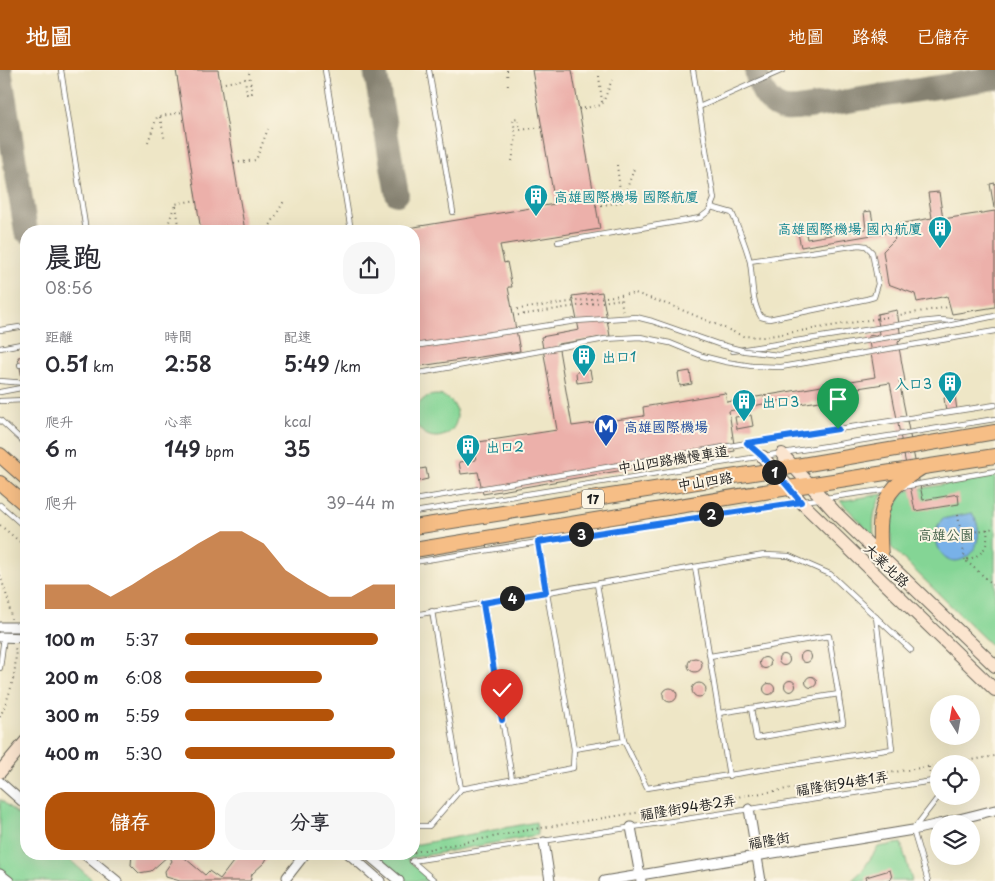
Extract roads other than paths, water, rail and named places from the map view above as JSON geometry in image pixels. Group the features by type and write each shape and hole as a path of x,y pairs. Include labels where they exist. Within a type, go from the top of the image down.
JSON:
{"main road":[{"name":"中山四路","path":"420,527 995,432"},
{"path":"0,455 20,473"},
{"name":"中山四路","path":"420,549 809,484 995,456"},
{"path":"881,556 880,519 885,502 894,488 921,467"},
{"path":"0,483 20,500"}],"street":[{"name":"大業北路","path":"782,454 822,499 995,666"},
{"name":"大業北路","path":"763,457 801,502 995,690"},
{"path":"0,627 20,628"},
{"path":"2,637 20,638"},
{"path":"0,772 20,748"},
{"path":"0,782 20,800"},
{"path":"749,809 761,881"},
{"name":"福隆街","path":"975,815 995,810"},
{"name":"福隆街","path":"604,881 641,878 930,826"},
{"path":"631,827 641,878"},
{"path":"544,842 550,881"},
{"path":"94,860 117,881"},
{"path":"287,880 301,860"},
{"path":"356,860 381,881 389,873"},
{"path":"375,860 399,881"},
{"path":"0,874 9,881"}],"lane":[{"path":"61,70 85,225"},
{"path":"325,70 350,225"},
{"path":"429,70 453,212"},
{"path":"558,242 700,218 709,212 714,199 693,70"},
{"path":"699,107 782,70"},
{"path":"711,207 732,214 740,231 750,261 757,309 761,316 770,319 867,300 874,296 878,284 872,252 866,246 859,245 750,261"},
{"path":"420,345 576,321 636,318 666,325 718,344 745,351 778,355 914,333 995,316"},
{"path":"733,351 910,322 941,320 962,322"},
{"path":"0,330 20,327"},
{"path":"420,373 605,338 640,337 670,343 702,356 726,362 752,366 781,367 995,331"},
{"path":"0,348 20,344"},
{"path":"0,381 20,383"},
{"path":"0,392 20,388"},
{"path":"0,401 20,400"},
{"path":"420,499 747,443 995,405"},
{"path":"0,420 20,438"},
{"name":"中山四路機慢車道","path":"420,511 995,420"},
{"path":"747,443 763,457"},
{"path":"420,561 995,471"},
{"path":"0,505 20,523"},
{"path":"420,826 429,826 461,789 573,768 574,749 538,542"},
{"path":"420,613 764,555 789,556 830,574 911,650"},
{"path":"694,567 729,776"},
{"path":"597,584 624,741 647,788 892,749 876,617"},
{"path":"483,603 512,778"},
{"path":"432,611 461,789"},
{"path":"710,656 829,636 843,723 756,738 751,708"},
{"path":"0,668 2,637"},
{"path":"719,714 839,694"},
{"path":"574,749 624,741"},
{"name":"福隆街94巷1弄","path":"749,809 930,781"},
{"path":"928,881 913,830 933,805"},
{"name":"福隆街94巷2弄","path":"420,860 749,809"},
{"name":"福隆街94巷2弄","path":"419,860 412,861 435,881"}],"water":[{"path":"972,513 978,526 978,538 974,548 968,556 960,560 951,560 943,555 937,544 936,534 939,525 942,519"}],"place":[{"name":"高雄國際機場 國際航廈","path":"536,217"},
{"name":"高雄國際機場 國內航廈","path":"940,249"},
{"name":"出口1","path":"584,377"},
{"name":"入口3","path":"950,404"},
{"name":"出口3","path":"744,422"},
{"name":"高雄國際機場","path":"606,447"},
{"name":"出口2","path":"468,467"}],"park label":[{"name":"高雄公園","path":"946,534"}]}
